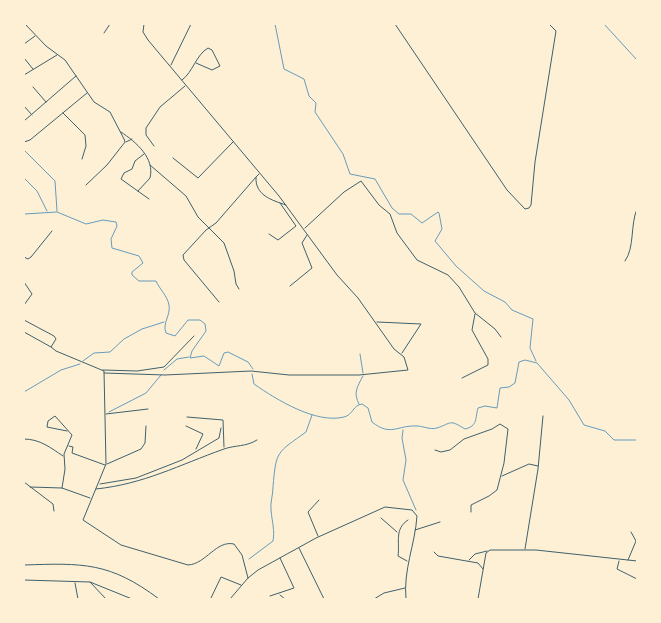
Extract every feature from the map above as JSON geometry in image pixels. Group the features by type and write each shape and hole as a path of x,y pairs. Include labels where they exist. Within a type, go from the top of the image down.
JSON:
{"street":[{"path":"25,24 57,55 65,60 87,93 97,104 110,112 125,142"},
{"path":"104,33 110,24"},
{"path":"104,373 164,375 251,371 289,375 374,374 407,371 405,358 383,335 376,322 307,235 286,205 145,35 144,24"},
{"path":"171,66 191,24"},
{"path":"395,24 507,190 525,209 530,208 531,205 535,162 556,31 549,24"},
{"path":"24,44 36,36"},
{"path":"181,80 187,76 201,52 210,48 220,66 212,70 196,63"},
{"path":"24,75 57,55"},
{"path":"24,58 34,70"},
{"path":"24,121 76,76"},
{"path":"154,146 146,135 146,128 160,107 186,86"},
{"path":"33,87 47,102"},
{"path":"24,142 30,140 87,93"},
{"path":"24,106 32,115"},
{"path":"62,113 85,135 86,146 82,159"},
{"path":"120,132 132,140 144,154 150,165 186,196 198,217 210,227 225,245 239,289"},
{"path":"86,185 108,165 125,142 127,143 132,140"},
{"path":"173,158 198,178 234,141"},
{"path":"144,154 135,161 132,170 124,173 121,178 149,199"},
{"path":"138,191 150,178 150,165"},
{"path":"219,302 183,257 260,174"},
{"path":"256,177 256,184 259,190 267,197 286,205"},
{"path":"304,229 344,192 361,182 379,205 390,214 397,233 417,260 448,275 459,287 475,313 495,329 501,337"},
{"path":"269,234 278,240 296,226 280,203"},
{"path":"625,261 628,255 633,220 637,209"},
{"path":"24,257 28,259 31,257 52,230"},
{"path":"290,286 312,268 302,243 307,235"},
{"path":"24,282 32,294 24,305"},
{"path":"462,378 488,365 488,359 472,330 475,313"},
{"path":"24,320 54,336 56,339 51,347"},
{"path":"376,322 420,324 401,354"},
{"path":"24,332 78,361 102,370 140,371 164,367 194,336"},
{"path":"102,370 104,373 106,465 99,484 90,498 83,520 116,543 192,565 221,546 231,543 240,551 248,578"},
{"path":"105,414 148,409"},
{"path":"62,488 64,456 72,435 55,416 48,421 47,426 67,431"},
{"path":"525,549 538,466 543,416"},
{"path":"187,417 223,420 224,449"},
{"path":"435,450 441,452 450,450 464,439 502,424 509,432 502,476 497,490 471,505 471,512"},
{"path":"68,445 72,447 72,453 106,465 141,449 145,443 146,426"},
{"path":"186,426 203,434 196,449"},
{"path":"99,484 132,479 182,460 196,449 219,438 221,428"},
{"path":"24,439 32,439 49,446 64,456"},
{"path":"96,490 130,485 224,449 247,446 257,440"},
{"path":"502,476 529,464 538,466"},
{"path":"24,482 53,504 54,511"},
{"path":"30,487 62,488 90,498"},
{"path":"319,500 308,512 319,536"},
{"path":"230,599 248,578 280,558 319,536 388,507 414,511 417,516 414,540 407,562 406,599"},
{"path":"381,518 398,533"},
{"path":"407,562 398,556 398,533 401,525 408,520"},
{"path":"415,530 440,522"},
{"path":"628,560 636,541 631,532"},
{"path":"299,547 324,599"},
{"path":"468,561 475,554 487,551 525,549 637,561"},
{"path":"478,599 487,551"},
{"path":"434,552 438,556 478,563 484,570"},
{"path":"270,596 294,588 280,558"},
{"path":"619,560 618,569 637,579"},
{"path":"24,565 81,564 100,567 136,582 159,599"},
{"path":"212,598 222,578 242,585"},
{"path":"24,580 90,582 104,586 132,599"},
{"path":"75,582 78,599"},
{"path":"90,582 106,599"},
{"path":"100,592 104,586"},
{"path":"374,599 383,594 406,588"},
{"path":"279,594 286,599"}],"waterway":[{"path":"275,24 284,69 304,79 309,96 316,103 315,112 343,154 350,174 375,179 392,208 399,214 411,214 422,223 439,213 442,229 435,241 456,266 484,291 505,302 512,310 533,319 530,348 536,361"},
{"path":"604,24 637,60"},
{"path":"24,150 55,181 57,211"},
{"path":"24,178 37,191 47,211"},
{"path":"24,214 57,212 86,224 103,220 116,222 117,226 111,239 112,248 139,256 143,263 132,272 132,275 139,281 156,281 167,298 169,312 165,326 166,333 175,336 188,320 200,320 205,324 206,331 192,351 190,358 204,356 219,366 224,353 228,352 248,362 253,369"},
{"path":"83,361 94,353 110,352 124,339 142,329 164,322"},
{"path":"360,354 363,373"},
{"path":"164,370 177,359 189,357"},
{"path":"252,374 254,384 274,397 309,414 321,417 344,417 362,404 368,408 372,422 384,429 389,430 410,426 437,428 451,423 465,429 474,424 478,408 485,406 497,408 500,388 509,387 515,383 519,362 525,360 537,363 569,400 584,425 605,431 614,440 637,440"},
{"path":"24,392 61,370 80,364"},
{"path":"109,412 146,393 161,375"},
{"path":"359,404 356,390 363,376"},
{"path":"249,559 273,541 274,530 271,505 277,459 289,444 306,432 312,415"},
{"path":"403,430 402,438 406,460 403,480 416,510"}]}
